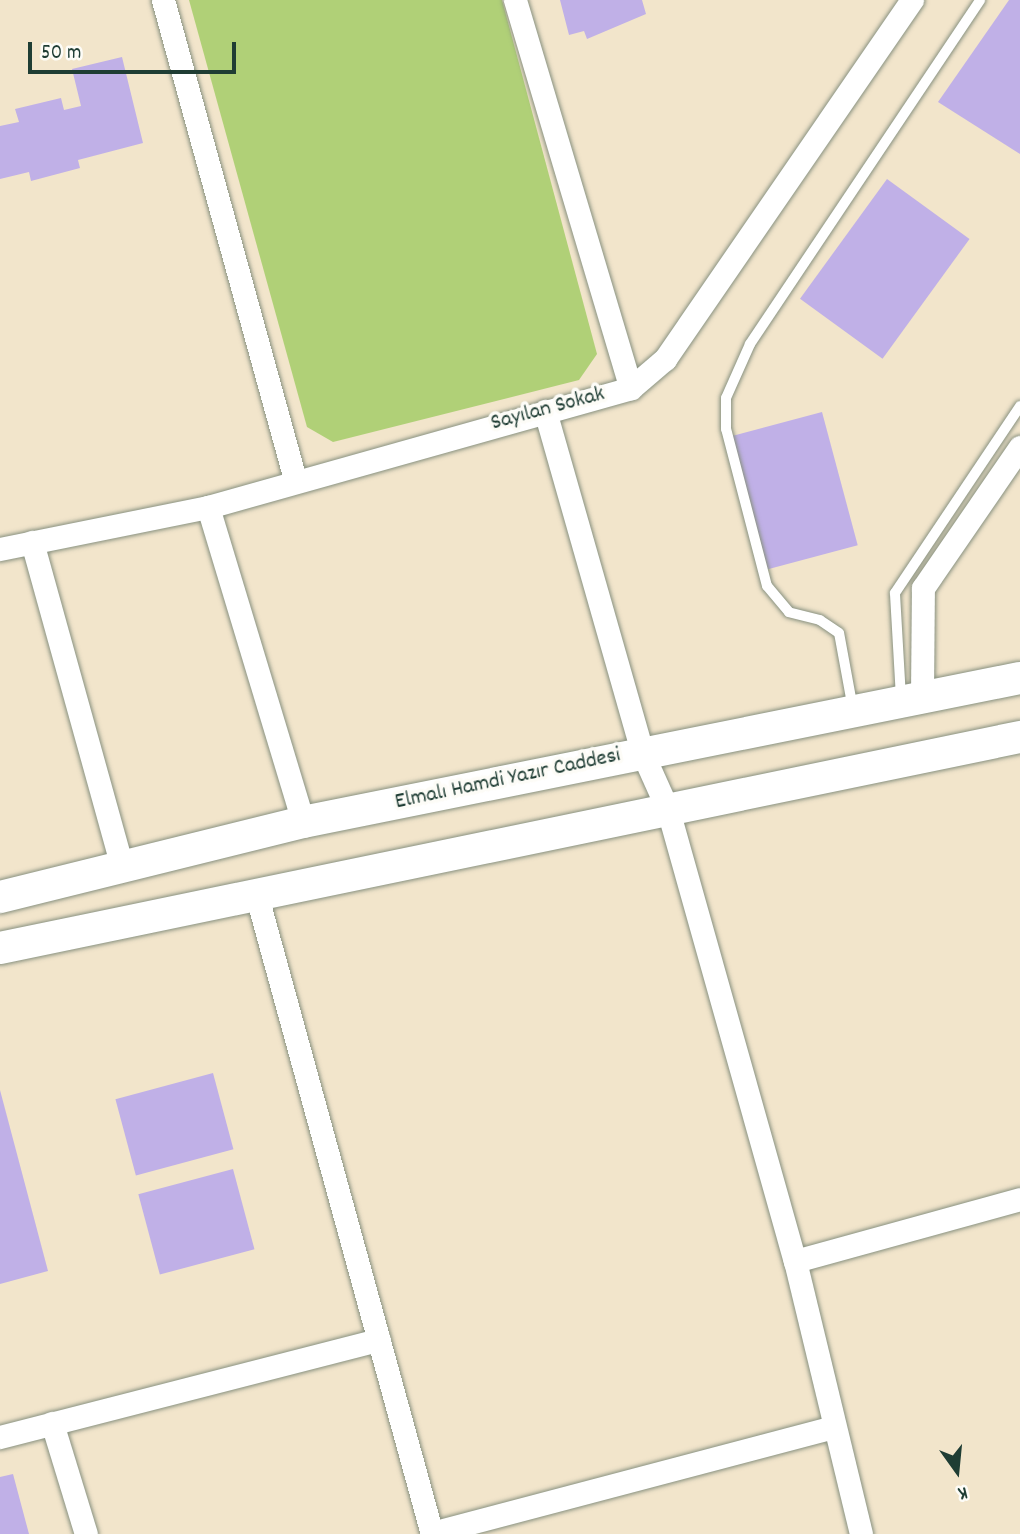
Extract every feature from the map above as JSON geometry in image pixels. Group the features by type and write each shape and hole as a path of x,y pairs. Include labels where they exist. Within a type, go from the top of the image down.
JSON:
{"main road":[{"name":"Elmalı Hamdi Yazır Caddesi","path":"0,897 303,822 912,697 1020,678"},
{"path":"0,948 1020,737"}],"street":[{"path":"163,0 295,479"},
{"path":"514,0 631,388"},
{"name":"Sayılan Sokak","path":"0,549 208,507 295,479 631,388 665,359 912,0"},
{"path":"545,411 642,752 668,810 795,1261 861,1534"},
{"path":"912,697 923,589 1020,447"},
{"path":"208,507 303,822"},
{"path":"32,542 121,867"},
{"path":"256,893 432,1534 833,1427"},
{"path":"795,1261 1020,1199"},
{"path":"0,1437 379,1340"},
{"path":"52,1423 86,1534"}],"lane":[{"path":"853,709 839,633 820,620 789,612 767,586 726,429 726,397 751,344 981,0"},
{"path":"912,697 895,593 1020,407"}],"green space":[{"path":"189,0 502,0 597,354 579,380 333,442 307,427"}],"building":[{"path":"560,0 642,0 646,14 587,39 584,31 569,35"},
{"path":"1009,0 1020,0 1020,154 938,102"},
{"path":"122,57 143,143 78,160 80,168 31,181 29,172 0,179 0,126 19,122 15,109 61,98 64,110 81,106 72,69"},
{"path":"887,179 970,239 883,359 800,299"},
{"path":"822,412 858,545 768,569 732,436"},
{"path":"213,1073 233,1149 136,1175 115,1099"},
{"path":"0,1090 48,1271 0,1284"},
{"path":"233,1169 254,1249 160,1275 138,1194"},
{"path":"13,1474 29,1534 0,1534 0,1477"}]}
